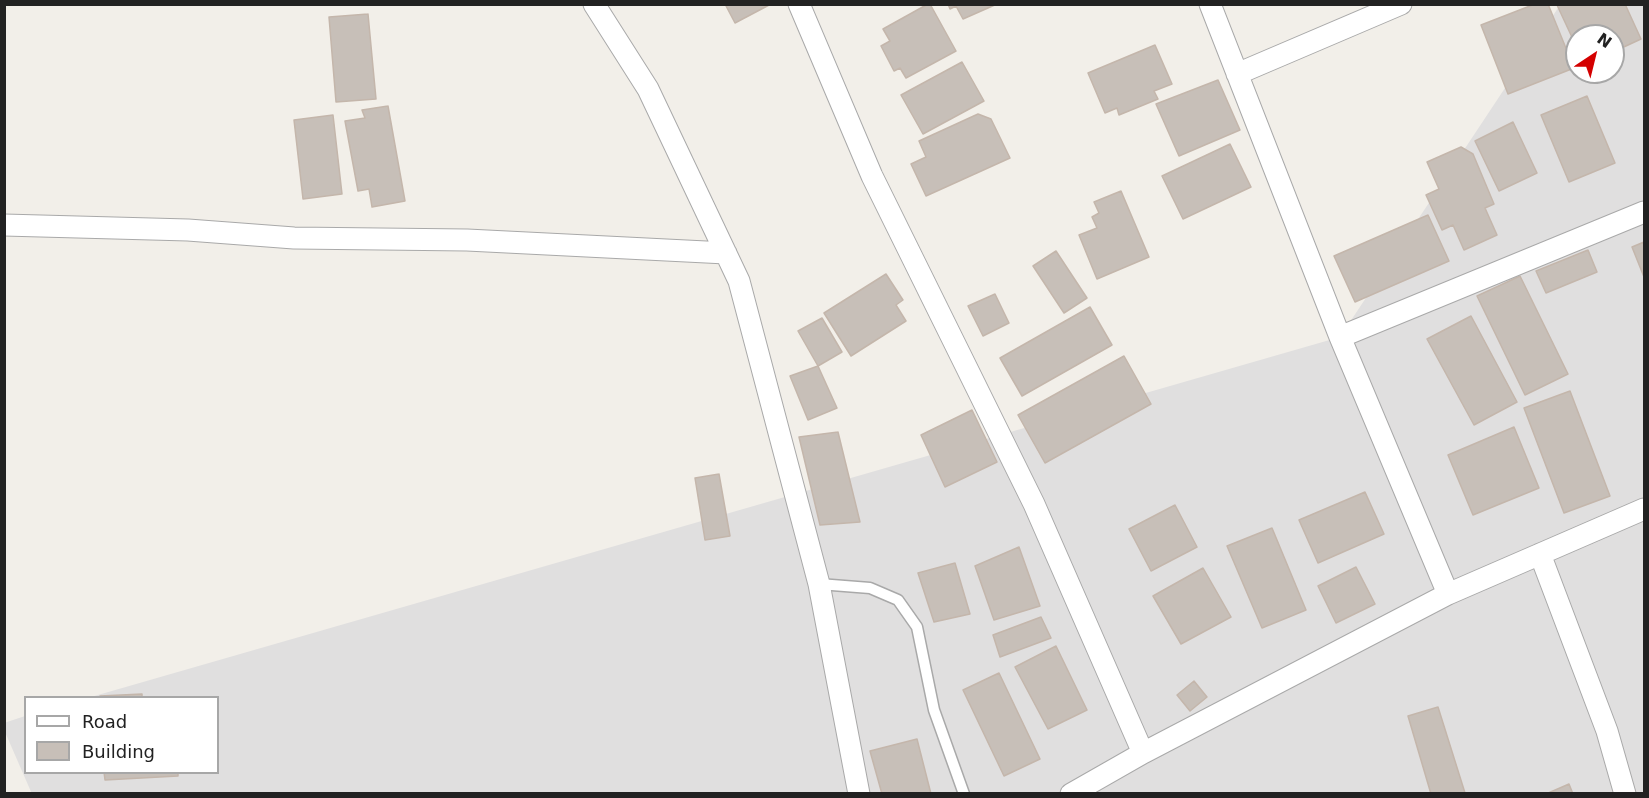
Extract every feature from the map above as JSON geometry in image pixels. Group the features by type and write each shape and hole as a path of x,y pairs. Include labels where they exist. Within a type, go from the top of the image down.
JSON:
{"street":[{"path":"594,4 648,89 739,280 819,584 859,794"},
{"path":"799,4 872,176 1034,504 1143,753"},
{"path":"1210,4 1340,337 1449,594"},
{"path":"1237,75 1401,4"},
{"path":"1340,337 1644,213"},
{"path":"4,225 188,230 294,238 467,240 726,253"},
{"path":"1071,794 1143,753 1449,594 1644,509"},
{"path":"1540,554 1607,731 1625,794"}],"lane":[{"path":"819,584 870,588 898,600 916,627 934,710 964,794"}],"shaded area":[{"path":"1560,5 1644,5 1644,793 32,794 5,732 4,723 24,716 24,774 219,774 219,696 94,696 1340,337"}],"building":[{"path":"725,4 771,4 735,23"},
{"path":"928,4 956,51 906,78 900,68 894,71 881,46 890,41 883,29"},
{"path":"948,4 997,4 963,19 956,6 950,9"},
{"path":"1535,4 1548,4 1565,46 1565,72 1508,94 1481,25"},
{"path":"1625,4 1641,39 1625,46 1625,24 1566,24 1557,5"},
{"path":"368,14 376,99 336,102 329,17"},
{"path":"1155,45 1172,84 1154,91 1158,99 1119,115 1117,108 1105,113 1088,73"},
{"path":"962,62 984,101 923,134 901,95"},
{"path":"1218,80 1240,130 1179,156 1156,104"},
{"path":"1587,96 1615,163 1569,182 1541,115"},
{"path":"388,106 405,201 372,207 369,189 358,191 345,121 365,118 362,110"},
{"path":"978,114 991,119 1010,158 926,196 911,164 926,157 919,141"},
{"path":"333,115 342,194 303,199 294,120"},
{"path":"1513,122 1537,173 1499,191 1475,141"},
{"path":"1230,144 1251,187 1183,219 1162,176"},
{"path":"1461,147 1473,154 1494,204 1485,208 1497,235 1464,250 1453,225 1442,230 1426,195 1439,189 1427,162"},
{"path":"1121,191 1149,257 1097,279 1079,235 1097,228 1092,217 1099,213 1094,202"},
{"path":"1428,215 1449,261 1355,302 1334,256"},
{"path":"1644,242 1644,277 1632,247"},
{"path":"1588,250 1597,272 1546,293 1536,271"},
{"path":"1056,251 1087,298 1064,313 1033,266"},
{"path":"886,274 903,300 896,305 906,321 851,356 824,313"},
{"path":"1520,276 1568,374 1525,395 1477,296"},
{"path":"995,294 1009,323 983,336 968,306"},
{"path":"1090,307 1112,345 1022,396 1000,358"},
{"path":"1471,316 1517,402 1474,425 1427,339"},
{"path":"822,318 842,352 818,366 798,331"},
{"path":"1124,356 1151,404 1045,463 1018,415"},
{"path":"818,366 837,408 808,420 790,376"},
{"path":"1570,391 1610,496 1564,513 1524,408"},
{"path":"972,410 997,462 945,487 921,435"},
{"path":"1514,427 1539,488 1473,515 1448,455"},
{"path":"838,432 860,522 820,525 799,437"},
{"path":"719,474 730,536 705,540 695,478"},
{"path":"1365,492 1384,534 1318,563 1299,520"},
{"path":"1175,505 1197,547 1151,571 1129,529"},
{"path":"1272,528 1306,610 1262,628 1227,546"},
{"path":"1019,547 1040,606 994,620 975,566"},
{"path":"955,563 970,614 934,622 918,573"},
{"path":"1356,567 1375,604 1336,623 1318,586"},
{"path":"1203,568 1231,617 1181,644 1153,596"},
{"path":"1041,617 1051,638 1000,657 993,635"},
{"path":"1056,646 1087,710 1048,729 1015,667"},
{"path":"999,673 1040,759 1004,776 963,690"},
{"path":"1194,681 1207,697 1190,711 1177,695"},
{"path":"142,694 142,696 100,696"},
{"path":"1438,707 1465,793 1462,794 1431,794 1408,716"},
{"path":"917,739 931,794 882,794 870,751"},
{"path":"104,774 178,774 178,776 105,780"},
{"path":"1569,784 1573,794 1546,794"}]}
